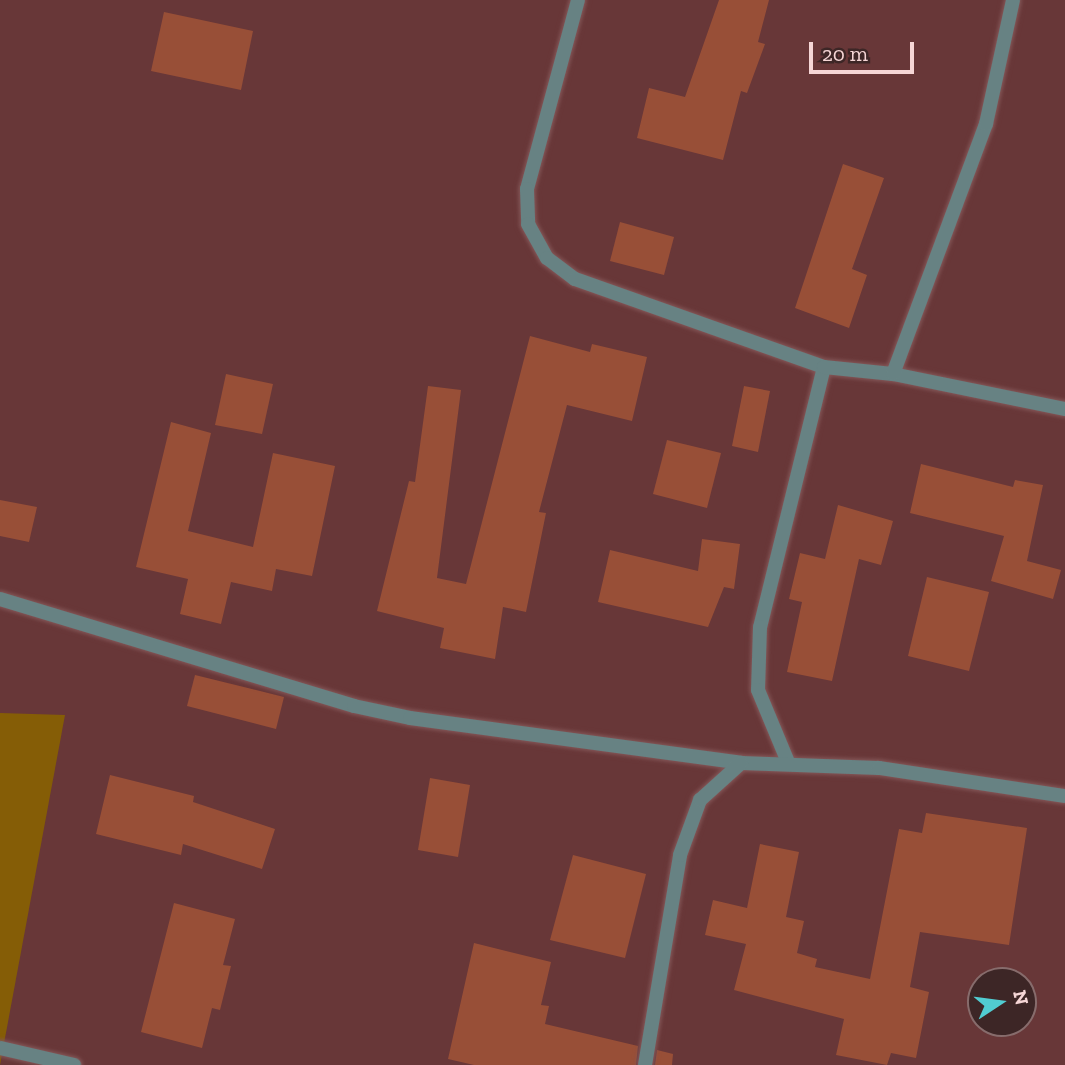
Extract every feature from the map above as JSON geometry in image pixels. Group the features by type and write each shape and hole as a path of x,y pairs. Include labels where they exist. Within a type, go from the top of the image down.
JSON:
{"street":[{"path":"578,0 527,189 528,224 547,258 575,279 824,367 893,374 1065,409"},
{"path":"893,374 986,124 1013,0"},
{"path":"788,762 758,690 760,627 824,367"},
{"path":"0,599 354,706 741,763 788,762 879,768 1065,796"},
{"path":"645,1065 680,855 700,800 741,763"},
{"path":"0,1048 74,1065"}],"shaded area":[{"path":"0,713 65,715 0,1065"}],"building":[{"path":"719,0 769,0 758,42 765,44 747,93 741,91 723,160 637,138 649,88 685,97"},
{"path":"164,12 253,31 241,90 151,71"},
{"path":"843,164 884,178 852,269 867,275 849,328 795,308"},
{"path":"620,222 674,237 664,275 610,261"},
{"path":"530,336 590,352 592,344 647,357 632,421 567,405 539,512 546,513 526,612 503,607 495,659 440,648 444,628 377,611 409,481 415,482 428,386 461,390 437,578 466,584"},
{"path":"226,374 273,384 262,434 215,425"},
{"path":"744,386 770,391 758,452 732,446"},
{"path":"171,422 211,433 188,531 253,547 273,453 335,466 312,576 276,569 272,591 231,582 221,624 180,614 188,579 136,567"},
{"path":"667,440 721,453 707,508 653,494"},
{"path":"921,464 1013,487 1015,480 1043,485 1027,561 1061,570 1053,599 991,581 1004,536 910,513"},
{"path":"0,500 37,507 29,542 0,536"},
{"path":"838,505 893,521 881,565 859,559 832,681 787,672 802,602 789,599 800,553 825,559"},
{"path":"702,539 740,544 734,589 724,587 708,627 598,602 610,550 698,571"},
{"path":"927,577 989,592 969,671 908,656"},
{"path":"195,675 284,697 276,729 187,706"},
{"path":"110,775 194,796 193,802 275,829 262,869 183,844 181,855 96,834"},
{"path":"430,778 470,785 458,857 418,850"},
{"path":"926,813 1027,828 1009,945 920,932 910,987 929,992 916,1058 891,1053 887,1065 836,1055 844,1019 734,990 746,944 705,935 713,900 747,908 760,844 799,852 786,917 804,921 797,953 817,959 815,967 870,979 899,829 922,833"},
{"path":"573,855 646,874 625,958 550,940"},
{"path":"174,903 235,919 223,965 231,966 220,1010 212,1008 202,1048 141,1032"},
{"path":"474,943 551,962 541,1005 549,1006 545,1024 638,1046 636,1065 474,1065 448,1059"},
{"path":"657,1050 673,1054 672,1065 655,1065"}]}
